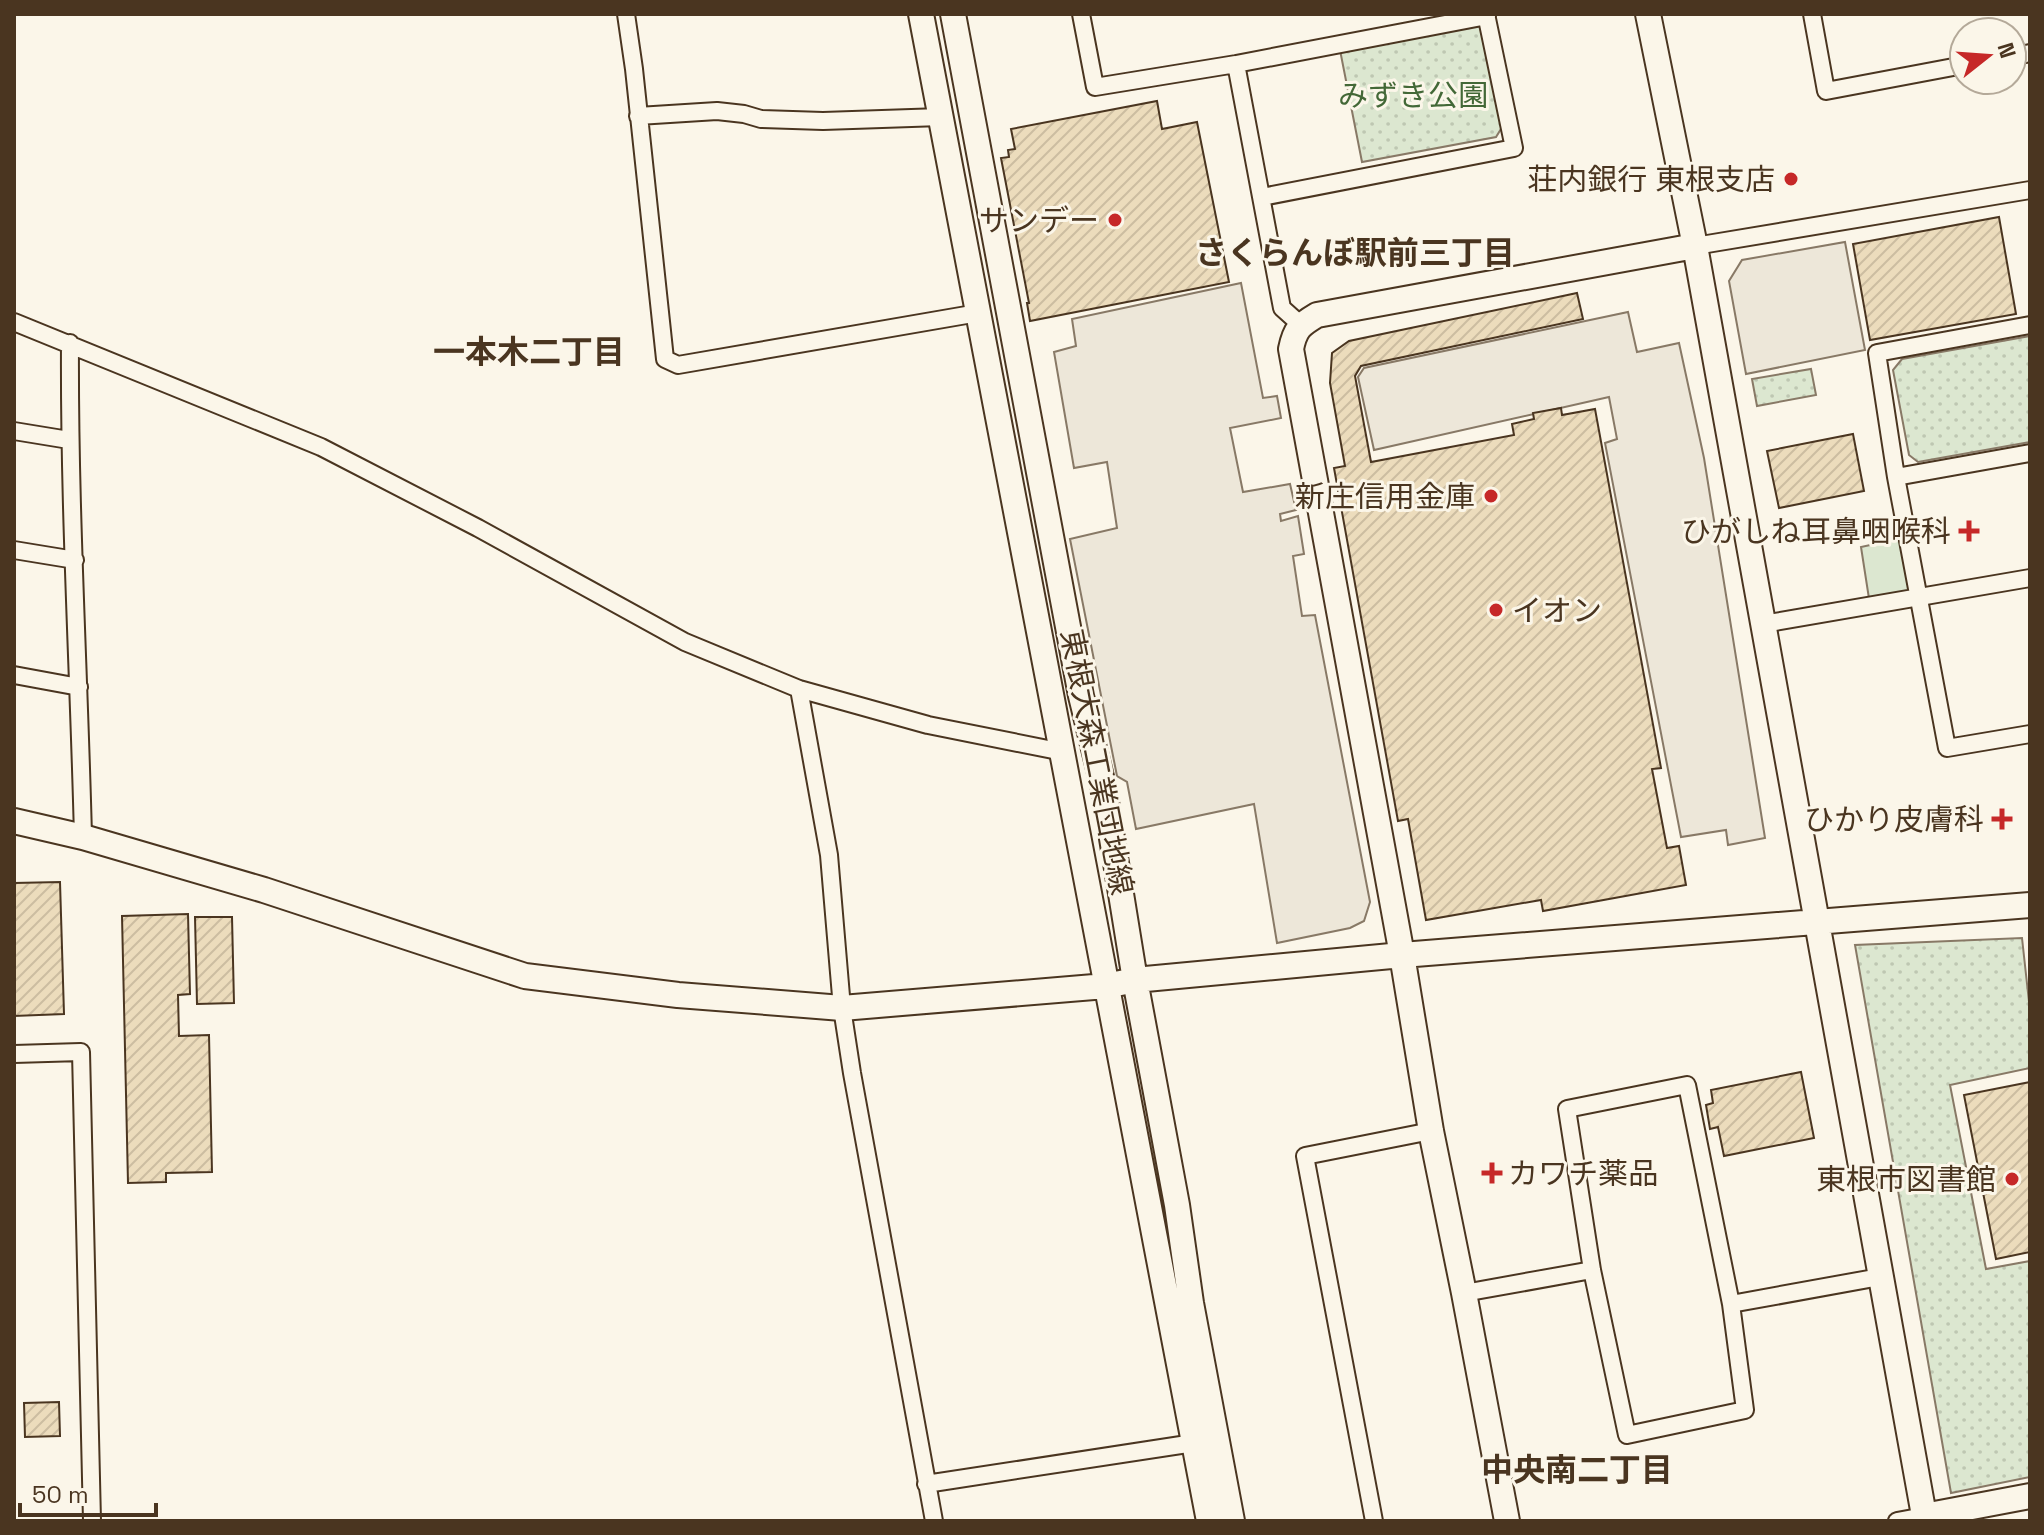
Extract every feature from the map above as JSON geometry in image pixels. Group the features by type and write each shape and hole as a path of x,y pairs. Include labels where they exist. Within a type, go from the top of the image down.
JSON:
{"street":[{"path":"626,14 665,359 678,365 978,313"},
{"name":"東根大森工業団地線","path":"921,14 1209,1521"},
{"name":"東根大森工業団地線","path":"953,14 1081,696 1104,789 1135,980 1177,1205 1191,1303 1232,1521"},
{"path":"1081,14 1095,87 1236,64 1487,15 1514,148 1262,197"},
{"path":"1648,14 1695,246 1925,1518"},
{"path":"1812,14 1826,91 1948,68"},
{"path":"1236,64 1282,308 1301,325"},
{"path":"638,116 717,111 761,119 823,121 941,117"},
{"path":"1507,1521 1431,1131 1402,955 1291,349 1294,337 1301,325 1317,315 1695,246 2030,190"},
{"path":"14,322 321,447 478,528 685,642 799,689 928,725 1063,752"},
{"path":"2030,325 1877,353 1896,477 1947,748 2030,734"},
{"path":"70,343 69,440 83,837"},
{"path":"14,431 69,440"},
{"path":"1896,477 2030,453"},
{"path":"14,550 75,560"},
{"path":"1763,624 2030,578"},
{"path":"14,675 79,687"},
{"path":"799,689 829,855 842,1008 934,1521"},
{"path":"14,821 83,837 264,890 525,976 678,995 842,1008 1106,986 1135,980 1402,955 2030,905"},
{"path":"14,1054 81,1052 92,1521"},
{"path":"1687,1085 1731,1304 1745,1410 1627,1435 1592,1270 1567,1109 1687,1085"},
{"path":"1374,1521 1305,1156 1431,1131"},
{"path":"1464,1293 1592,1270"},
{"path":"1731,1304 1880,1277"},
{"path":"926,1484 1194,1443"},
{"path":"1897,1521 2030,1496"}],"green space":[{"name":"みずき公園","path":"1478,24 1485,33 1504,124 1496,137 1362,162 1340,50"},
{"path":"2030,336 2030,442 1918,462 1909,455 1893,370 1902,359"},
{"path":"1811,369 1816,395 1757,406 1752,379"},
{"path":"1907,537 1919,597 1870,605 1861,547"},
{"path":"2022,938 2030,1011 2030,1068 1950,1085 1986,1269 2030,1261 2030,1477 1951,1493 1855,945"}],"shaded area":[{"path":"1845,242 1865,350 1746,374 1729,281 1742,260"},
{"path":"1241,283 1263,398 1277,396 1281,418 1230,428 1243,492 1290,484 1296,510 1280,514 1281,521 1298,516 1304,554 1293,556 1302,616 1315,615 1370,902 1364,921 1350,928 1277,943 1254,804 1136,829 1127,782 1117,776 1070,539 1117,528 1107,462 1074,468 1054,352 1076,346 1072,319"},
{"path":"1628,312 1637,352 1679,343 1704,458 1765,838 1728,845 1726,830 1681,837 1605,443 1617,439 1609,397 1374,450 1358,377 1364,368"}],"building":[{"name":"サンデー","path":"1157,101 1162,129 1197,122 1229,282 1030,321 1001,158 1009,157 1008,150 1015,149 1011,129"},
{"path":"1999,217 2016,314 1870,340 1853,244"},
{"name":"イオン","path":"1577,293 1583,319 1361,366 1355,376 1371,462 1514,435 1512,424 1534,419 1533,413 1561,408 1562,415 1595,409 1661,768 1652,769 1667,848 1679,846 1686,885 1543,911 1541,900 1426,920 1408,819 1398,821 1334,468 1345,466 1330,383 1332,353 1349,341"},
{"path":"1853,434 1864,491 1779,508 1767,451"},
{"path":"60,882 64,1014 14,1016 14,883"},
{"path":"188,914 190,994 178,995 179,1036 209,1035 212,1172 166,1173 166,1182 128,1183 122,916"},
{"path":"195,917 232,917 234,1003 197,1004"},
{"path":"1801,1072 1814,1138 1724,1156 1718,1127 1710,1129 1706,1105 1713,1103 1711,1090"},
{"path":"2030,1082 2030,1252 1996,1259 1964,1095"},
{"path":"59,1402 60,1436 25,1437 24,1403"}],"place":[{"name":"荘内銀行 東根支店","path":"1791,179"},
{"name":"サンデー","path":"1115,220"},
{"name":"新庄信用金庫","path":"1491,496"},
{"name":"ひがしね耳鼻咽喉科","path":"1969,531"},
{"name":"イオン","path":"1496,610"},
{"name":"ひかり皮膚科","path":"2002,819"},
{"name":"カワチ薬品","path":"1492,1173"},
{"name":"東根市図書館","path":"2012,1179"}],"district":[{"name":"さくらんぼ駅前三丁目","path":"1355,253"},
{"name":"一本木二丁目","path":"529,352"},
{"name":"中央南二丁目","path":"1577,1470"}]}
